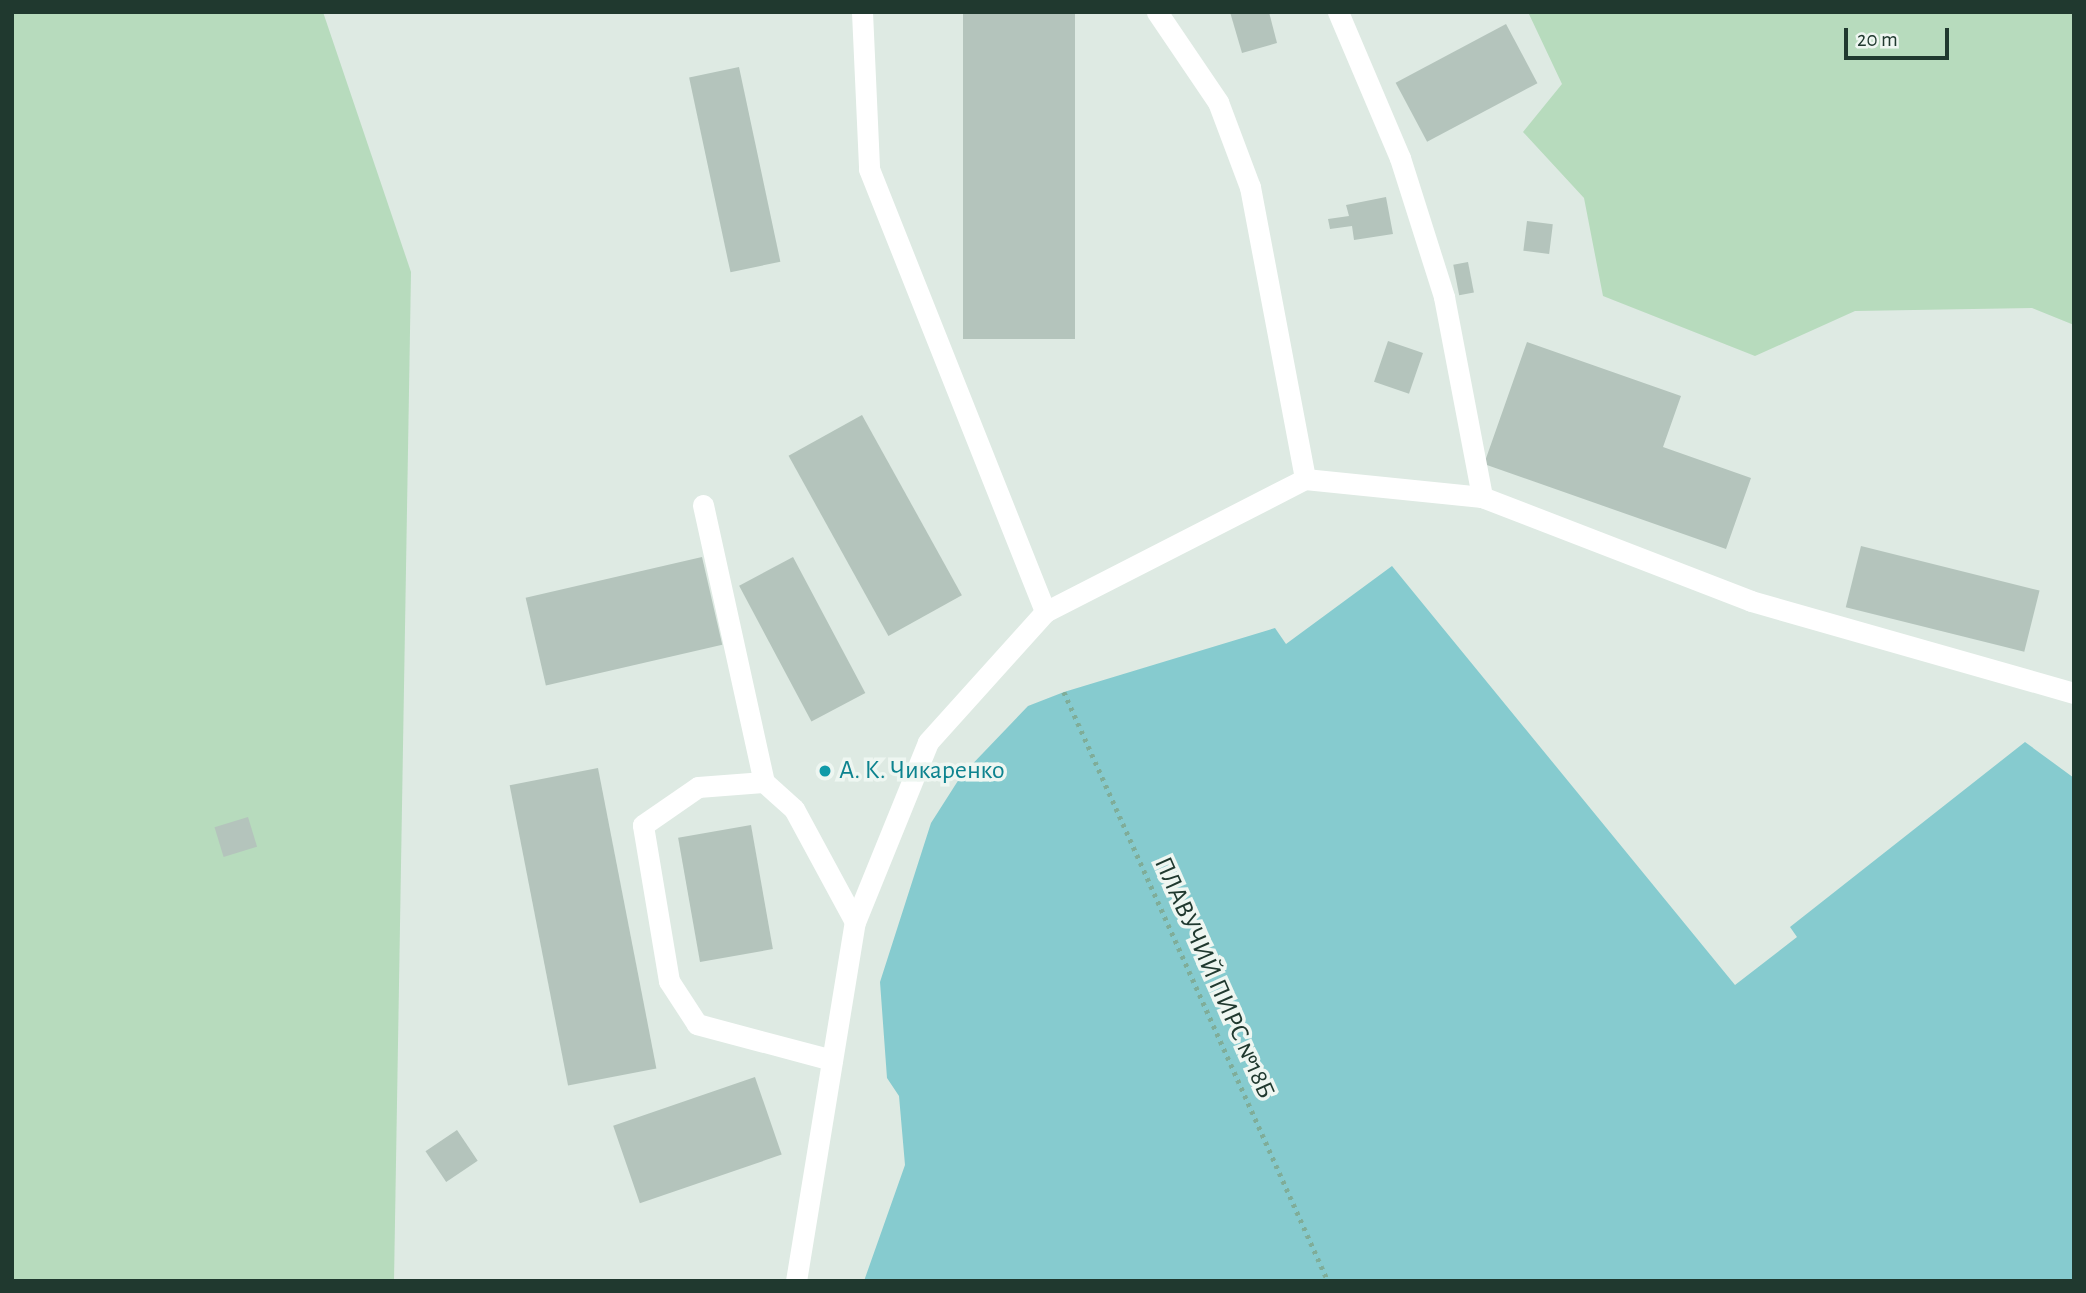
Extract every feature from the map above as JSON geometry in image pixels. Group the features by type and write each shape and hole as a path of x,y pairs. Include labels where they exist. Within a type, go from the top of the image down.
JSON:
{"lane":[{"path":"862,12 869,169 1045,612"},
{"path":"1157,12 1218,102 1250,187 1304,479"},
{"path":"1338,12 1400,158 1444,297 1482,498"},
{"path":"796,1281 855,922 928,742 1045,612 1304,479 1482,498 1751,601 2074,693"},
{"path":"703,505 764,782 794,809 855,922"},
{"path":"764,782 698,787 643,825 669,981 697,1024 832,1060"}],"path":[{"name":"ПЛАВУЧИЙ ПИРС №18Б","path":"1064,692 1328,1281"}],"green space":[{"path":"12,12 323,12 411,272 394,1281 12,1281"},
{"path":"1528,12 2074,12 2074,325 2032,308 1855,311 1755,356 1603,296 1584,198 1523,132 1562,84"}],"water":[{"path":"1392,566 1735,985 1797,937 1790,927 2025,742 2074,778 2074,1281 864,1281 905,1165 899,1096 887,1078 880,982 931,823 961,776 1028,706 1064,692 1275,628 1286,644"}],"building":[{"path":"963,12 1075,12 1075,339 963,339"},
{"path":"1230,12 1269,12 1277,43 1242,53"},
{"path":"1506,24 1537,83 1427,142 1396,83"},
{"path":"739,67 780,262 730,272 689,78"},
{"path":"1386,197 1393,234 1354,240 1352,226 1330,229 1328,219 1349,216 1346,205"},
{"path":"1527,221 1553,224 1549,254 1523,251"},
{"path":"1468,262 1474,292 1459,295 1453,265"},
{"path":"1388,341 1423,353 1409,394 1374,382"},
{"path":"1527,342 1681,396 1663,447 1751,478 1726,549 1484,464"},
{"path":"862,415 962,595 888,636 789,456"},
{"path":"1861,546 2040,591 2024,652 1846,607"},
{"path":"702,557 722,645 546,685 526,598"},
{"path":"793,557 865,693 811,722 739,586"},
{"path":"598,768 656,1068 568,1086 510,785"},
{"path":"248,817 257,847 224,857 215,827"},
{"path":"751,825 773,949 700,962 678,838"},
{"path":"755,1077 782,1155 640,1203 613,1126"},
{"path":"457,1130 478,1161 446,1182 425,1151"}],"place":[{"name":"А. К. Чикаренко","path":"825,771"}]}
